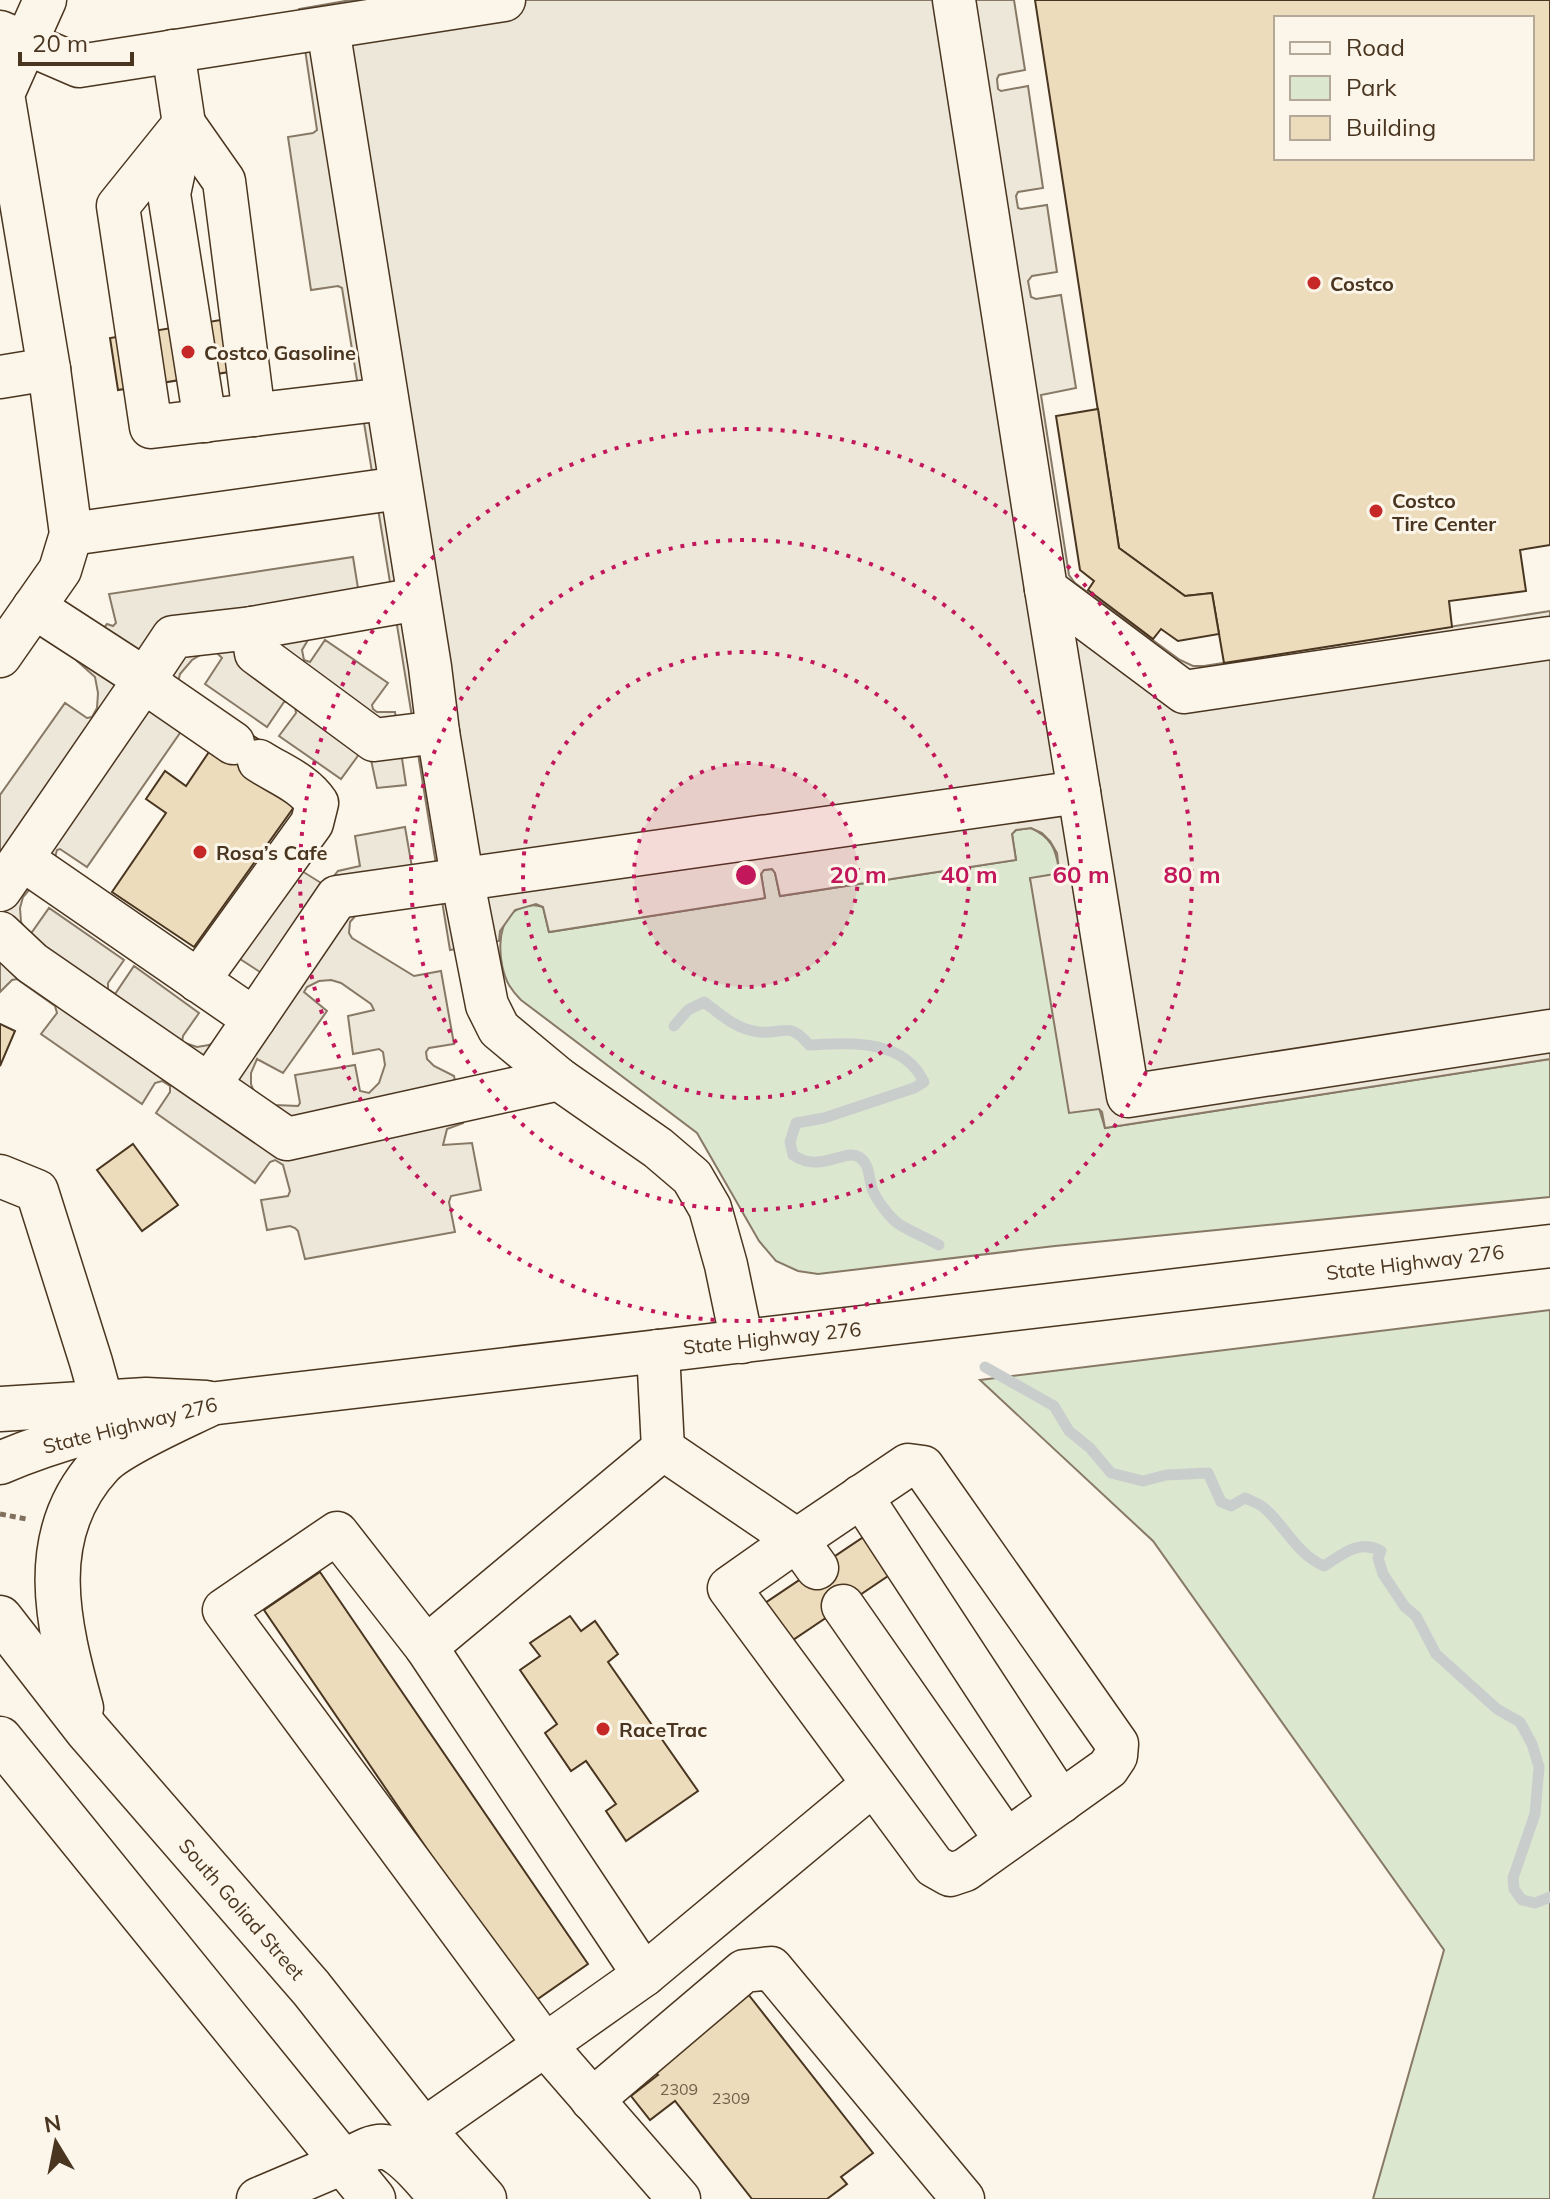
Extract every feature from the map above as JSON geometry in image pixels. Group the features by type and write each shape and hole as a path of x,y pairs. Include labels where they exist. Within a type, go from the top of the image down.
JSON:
{"main road":[{"path":"0,1409 106,1414 146,1400 209,1404"},
{"path":"87,1730 57,1611 56,1566 73,1505 103,1462 141,1438 209,1404"},
{"name":"South Goliad Street","path":"0,1618 87,1730 311,1988 423,2130 484,2199"},
{"path":"0,1739 373,2199"},
{"path":"343,2163 364,2152 386,2147 424,2176 442,2199"}],"street":[{"path":"0,656 60,570 71,534 49,369 11,204 3,94 12,38 45,0"},
{"path":"12,38 79,66 504,0"},
{"path":"954,0 1128,1096 1550,1031"},
{"path":"328,28 438,732 487,1005 499,1029 559,1079 658,1148 692,1177 710,1208 742,1342"},
{"path":"173,51 184,124 169,194 205,421"},
{"path":"184,124 118,206 151,427 386,399"},
{"path":"184,124 224,181 254,415"},
{"path":"0,377 49,369"},
{"path":"71,534 400,488"},
{"path":"1046,589 1184,692 1550,638"},
{"path":"254,1019 198,981 11,874 173,637 252,628 418,599"},
{"path":"34,607 287,780 307,789 317,803 312,823 198,981"},
{"path":"252,628 256,653 374,740 438,732"},
{"path":"210,1084 337,897 1079,792"},
{"path":"0,933 32,963 287,1139 559,1079"},
{"path":"0,1176 37,1191 106,1414"},
{"name":"State Highway 276","path":"209,1404 1550,1246"},
{"path":"658,1351 663,1449"},
{"name":"State Highway 276","path":"0,1463 46,1445 106,1414"},
{"path":"663,1449 807,1554"},
{"path":"426,1647 663,1449"},
{"path":"908,1465 923,1467 1117,1744 1116,1756 1108,1768 965,1870 950,1875 934,1866 729,1588 807,1554 861,1496 908,1465"},
{"path":"861,1496 1061,1802"},
{"path":"644,1975 426,1647 337,1533 224,1610 545,2045 679,2199"},
{"path":"843,1606 1006,1840"},
{"path":"423,2130 644,1975 872,1785"},
{"path":"592,2100 744,1971 771,1968 963,2199"},
{"path":"258,2199 343,2163"}],"path":[{"path":"0,1514 29,1520"}],"green space":[{"path":"1031,828 1048,840 1056,856 1059,870 1055,874 1030,879 1105,1128 1550,1059 1550,1197 1055,1246 818,1274 798,1271 776,1261 759,1241 697,1133 521,1000 509,985 502,967 500,944 505,923 510,915 524,907 543,907 549,932 765,898 761,873 764,870 772,869 775,873 780,896 1016,860 1012,834 1016,830"},
{"path":"1550,1310 1550,2199 1373,2199 1444,1950 1153,1541 980,1380"}],"shaded area":[{"path":"351,0 1014,0 1025,70 999,75 998,89 1028,86 1043,188 1018,192 1016,196 1018,208 1021,209 1047,205 1057,272 1032,276 1028,281 1031,297 1061,295 1076,388 1041,395 1069,575 1075,583 1180,660 1193,666 1550,611 1550,1059 1105,1128 1099,1109 1069,1113 1030,878 1059,871 1057,853 1042,833 1031,828 1016,830 1012,834 1016,860 780,896 775,873 772,869 764,870 761,874 765,898 549,932 543,907 536,904 515,910 500,931 499,941 450,950 342,288 311,290 288,137 317,130 299,9"},
{"path":"353,557 364,626 315,635 302,650 304,660 310,662 325,640 388,683 372,705 377,712 395,712 406,785 377,788 370,755 360,753 341,779 279,736 296,713 295,707 284,702 267,727 205,684 222,658 216,652 202,654 180,674 178,682 198,707 87,867 57,850 54,861 23,897 21,922 28,933 32,932 49,908 124,960 108,983 108,989 115,994 134,966 199,1013 182,1042 197,1047 209,1045 221,1038 261,979 260,972 237,957 297,868 326,886 338,871 360,866 355,836 405,827 418,902 357,914 350,922 349,933 352,938 414,976 441,971 454,1044 429,1048 427,1059 454,1076 463,1123 447,1129 443,1145 472,1143 481,1190 451,1196 449,1202 455,1232 305,1259 295,1228 267,1230 261,1200 288,1196 290,1191 283,1165 275,1160 270,1162 255,1183 156,1113 170,1092 170,1086 162,1081 155,1083 142,1104 41,1034 57,1013 55,1006 17,979 0,992 0,795 65,703 87,718 92,717 97,708 95,677 77,661 107,624 113,626 116,623 109,594","holes":["319,981 341,983 371,1004 374,1010 348,1016 353,1054 379,1049 383,1052 385,1065 379,1083 369,1093 360,1091 355,1065 295,1075 298,1106 275,1105 255,1094 251,1073 257,1059 283,1073 327,1011 304,992 307,987"]}],"building":[{"name":"Costco","path":"1035,0 1550,0 1550,545 1520,550 1526,591 1449,601 1452,627 1224,663 1212,593 1185,596 1119,548"},
{"name":"Costco Gasoline","path":"257,314 266,366 118,390 110,338"},
{"path":"1098,409 1119,548 1185,596 1212,593 1219,634 1178,641 1161,629 1153,639 1088,590 1094,581 1080,570 1056,416"},
{"name":"Rosa’s Cafe","path":"244,730 269,746 299,800 194,947 112,892 166,813 146,799 165,771 186,786 215,743"},
{"path":"0,1024 15,1031 0,1066"},
{"path":"133,1144 178,1205 142,1231 97,1170"},
{"path":"868,1534 894,1572 781,1648 756,1609"},
{"path":"320,1572 588,1964 532,2003 264,1610"},
{"name":"RaceTrac","path":"570,1616 581,1631 595,1621 618,1654 608,1662 698,1791 626,1841 606,1811 616,1804 586,1761 571,1771 545,1733 557,1724 520,1670 540,1656 530,1643"},
{"path":"748,1994 873,2153 841,2177 847,2184 827,2199 752,2199 675,2101 650,2120 631,2096 658,2075 652,2069"}],"waterway":[{"path":"674,1026 688,1010 704,1002 729,1021 751,1031 786,1030 796,1033 809,1045 874,1046 903,1057 924,1082 824,1118 796,1123 790,1142 793,1155 803,1160 822,1162 853,1155 859,1157 867,1168 875,1195 889,1215 904,1227 939,1245"},
{"path":"985,1367 1054,1406 1069,1431 1090,1448 1111,1473 1143,1481 1166,1475 1208,1473 1221,1502 1231,1506 1245,1498 1261,1506 1298,1547 1324,1566 1358,1547 1381,1551 1378,1558 1383,1574 1405,1607 1416,1616 1436,1654 1497,1709 1520,1722 1532,1744 1539,1767 1535,1814 1513,1878 1514,1889 1522,1900 1535,1903 1550,1897"}],"place":[{"name":"Costco","path":"1314,283"},
{"name":"Costco Gasoline","path":"188,352"},
{"name":"Costco Tire Center","path":"1376,511"},
{"name":"Rosa’s Cafe","path":"200,852"},
{"name":"RaceTrac","path":"603,1729"}]}
